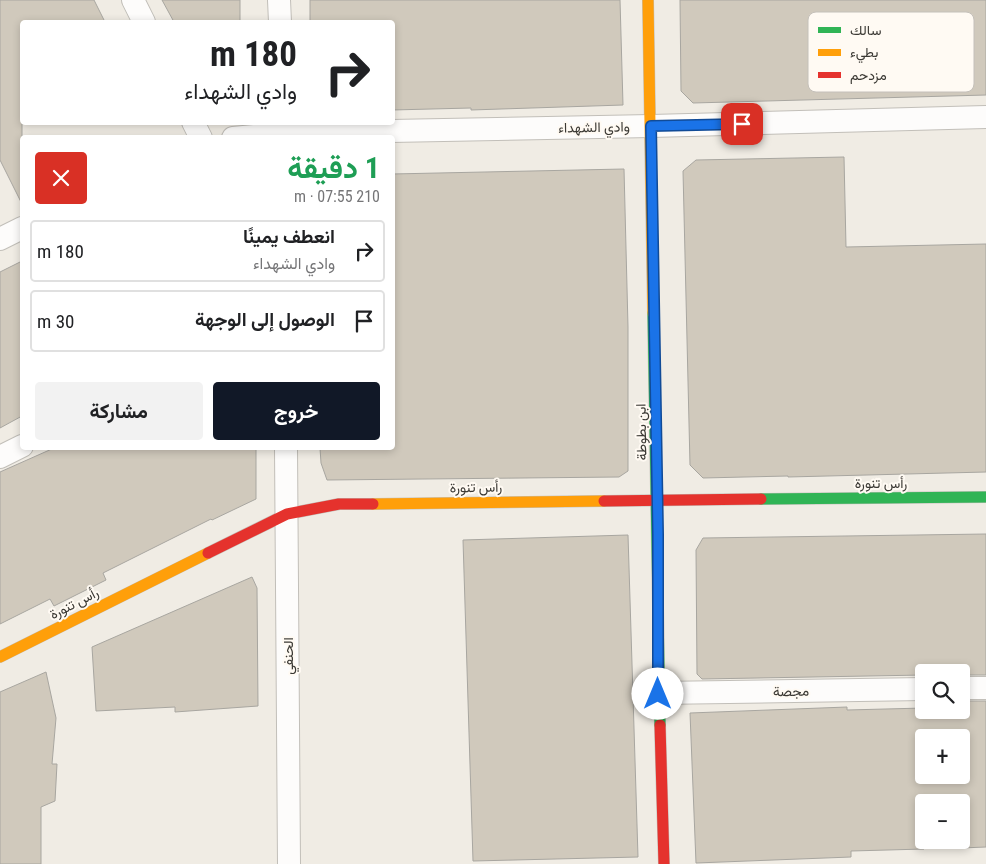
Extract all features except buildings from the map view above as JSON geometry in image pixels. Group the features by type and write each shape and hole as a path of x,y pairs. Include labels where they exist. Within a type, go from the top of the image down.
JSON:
{"street":[{"path":"133,0 143,20"},
{"path":"279,0 280,20"},
{"name":"ابن بطوطة","path":"648,0 657,500 658,694 664,864"},
{"name":"وادي الشهداء","path":"255,135 285,131 651,126 986,117"},
{"path":"0,239 20,229"},
{"path":"0,457 20,447"},
{"name":"الحنفي","path":"286,450 289,864"},
{"name":"رأس تنورة","path":"0,657 287,514 339,504 986,497"},
{"path":"970,688 986,688"},
{"name":"مجصة","path":"658,694 915,689"}],"traffic: fast":[{"path":"653,313 660,725"},
{"path":"761,499 986,497"}],"traffic: slow":[{"path":"648,0 653,313"},
{"path":"373,504 604,501"},
{"path":"0,657 208,553"}],"traffic: jam":[{"path":"604,501 761,499"},
{"path":"208,553 287,514 339,504 373,504"},
{"path":"660,725 664,864"}],"route":[{"path":"658,694 658,534 651,126 742,124"}]}
